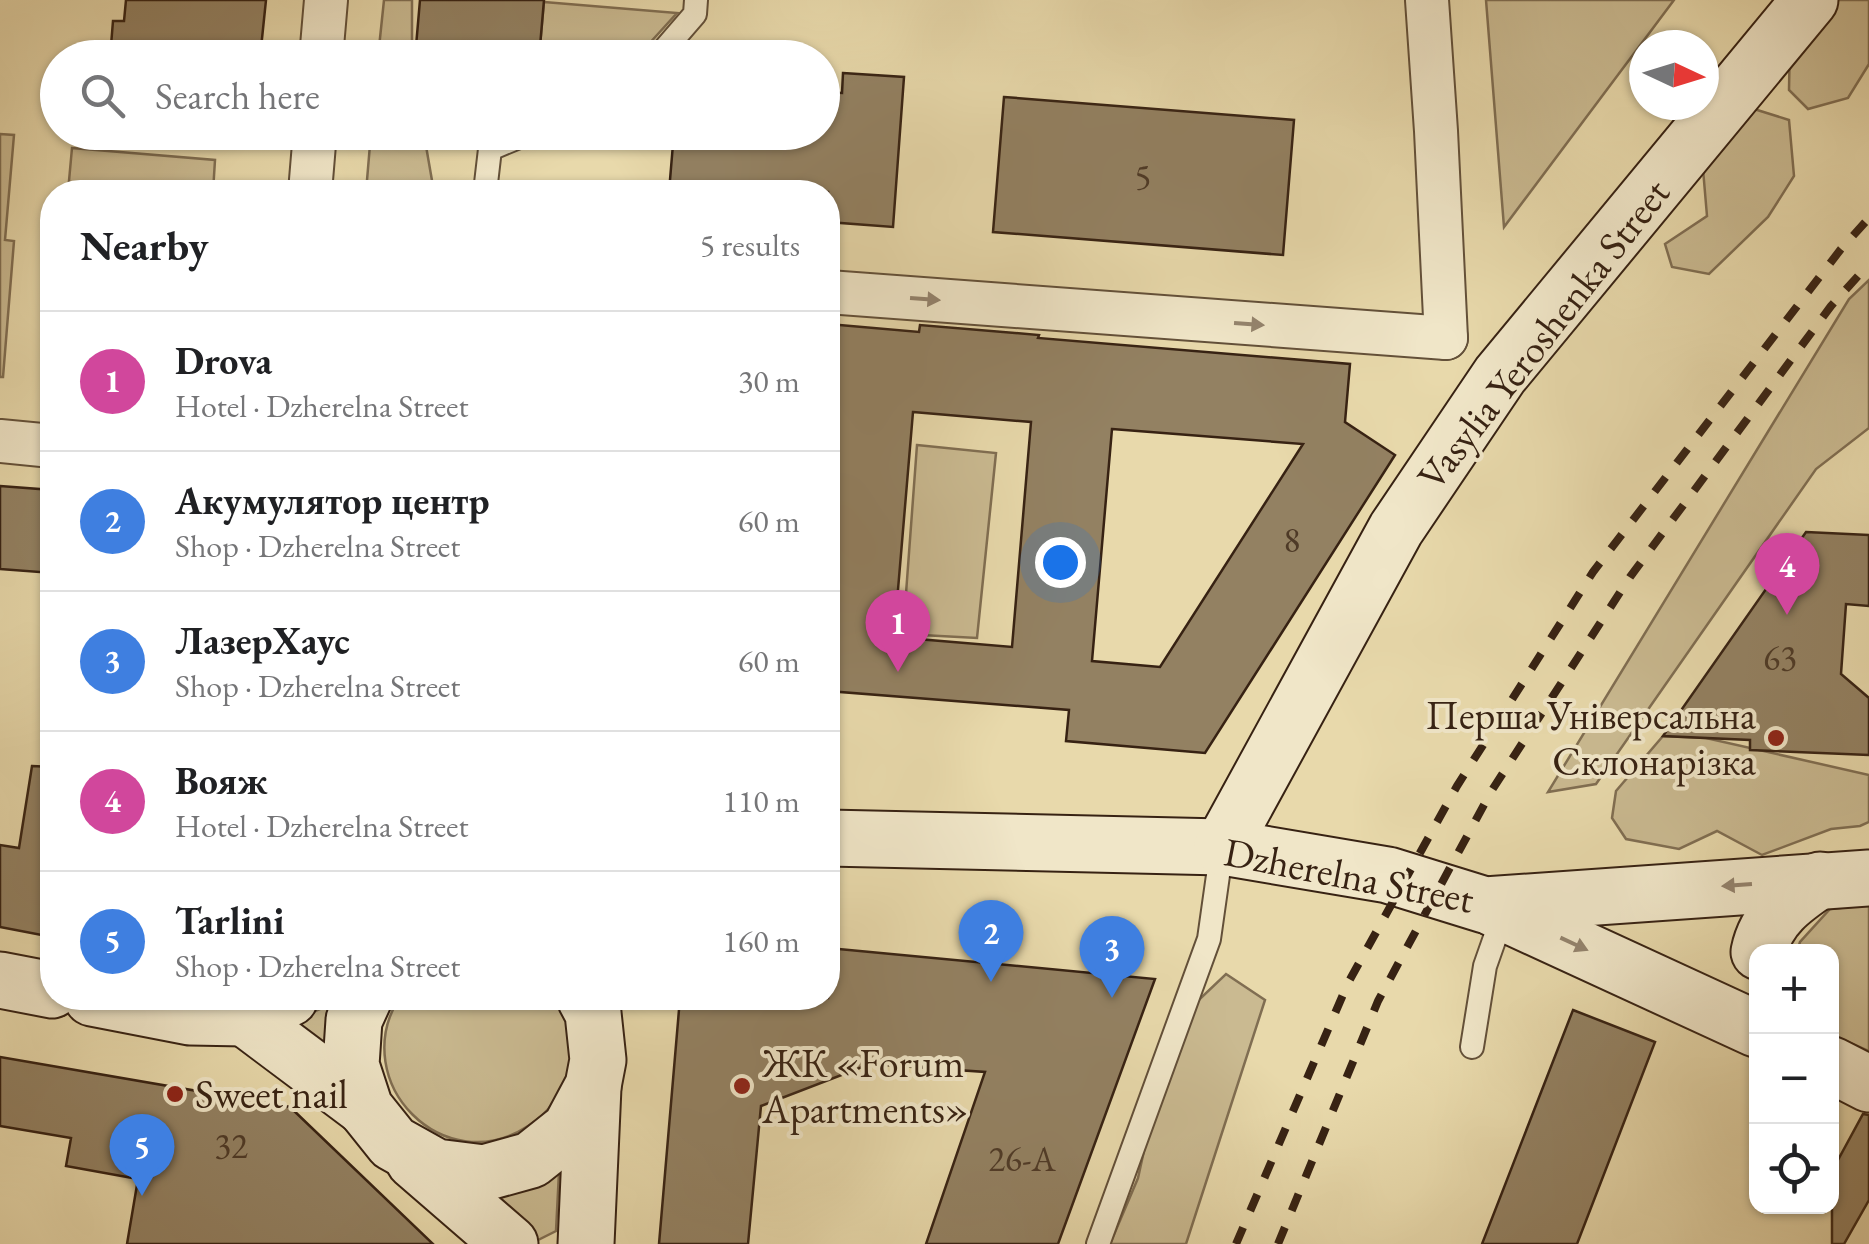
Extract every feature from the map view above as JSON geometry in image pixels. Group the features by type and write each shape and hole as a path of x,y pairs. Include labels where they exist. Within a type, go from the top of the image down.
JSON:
{"street":[{"path":"323,40 326,0"},
{"path":"1427,0 1446,338"},
{"name":"Vasylia Yeroshenka Street","path":"1222,847 1396,528 1500,375 1810,0"},
{"path":"311,180 314,150"},
{"path":"840,293 1446,338 1500,375"},
{"path":"0,442 40,445"},
{"name":"Dzherelna Street","path":"840,838 1222,847 1388,875 1495,908 1845,878"},
{"path":"1762,944 1771,921 1792,900 1845,878"},
{"path":"1495,908 1749,1025"},
{"path":"154,1010 190,1017 228,1010"},
{"path":"266,1010 379,1125 510,1244"},
{"path":"359,1010 354,1020 352,1065 379,1125 436,1167 484,1173 531,1160 570,1129 596,1073 611,1010"},
{"path":"586,1244 596,1073 592,1010"},
{"path":"1839,1069 1869,1084"}],"lane":[{"path":"672,40 694,14 696,0"},
{"path":"486,180 490,150"},
{"path":"1098,1244 1208,939 1222,847"},
{"path":"1472,1047 1495,908"}],"shaded area":[{"path":"384,0 412,0 412,40 380,40"},
{"path":"1486,0 1674,0 1652,30 1629,30 1629,60 1504,227"},
{"path":"1839,0 1869,0 1869,64 1848,98 1808,109 1789,90 1790,38"},
{"path":"544,2 677,13 652,40 541,40"},
{"path":"1754,109 1789,120 1794,176 1768,217 1709,274 1672,267 1665,244 1707,216 1703,169"},
{"path":"0,134 14,135 5,240 14,241 3,377 0,377"},
{"path":"72,150 215,160 214,180 69,180"},
{"path":"370,150 427,150 432,180 367,180"},
{"path":"1869,280 1869,428 1816,469 1596,784 1548,792 1849,299"},
{"path":"917,445 996,453 977,638 903,634"},
{"path":"1663,736 1706,738 1869,775 1869,822 1831,829 1762,855 1717,831 1679,849 1626,839 1612,818 1616,791"},
{"path":"1869,905 1869,1051 1839,1038 1839,944 1799,944 1830,909"},
{"path":"1226,974 1265,1000 1186,1244 1110,1244 1138,1178 1159,1082 1184,1014"},
{"path":"318,1010 333,1010 327,1048 292,1021"},
{"path":"394,1010 562,1010 571,1043 570,1063 558,1096 535,1121 496,1140 465,1141 437,1132 412,1114 395,1090 385,1062 386,1030"},
{"path":"559,1172 556,1231 534,1242 481,1195"}],"building":[{"path":"126,0 266,0 262,40 111,40 113,21 124,21"},
{"path":"420,0 544,0 541,40 417,40"},
{"path":"843,73 904,77 893,227 840,223 840,180 670,180 672,150 840,150"},
{"path":"1004,97 1294,120 1283,255 993,232"},
{"path":"840,325 919,332 920,325 1350,364 1345,422 1395,455 1205,753 1066,741 1069,710 840,692","holes":["913,412 1031,422 1012,647 894,637","1112,429 1303,444 1160,667 1092,661"]},
{"path":"0,486 40,489 40,572 0,569"},
{"path":"1806,532 1869,535 1869,606 1846,604 1841,674 1869,698 1869,755 1750,750 1750,740 1663,736"},
{"path":"32,766 40,766 40,935 0,927 0,845 19,848"},
{"path":"840,949 1155,979 1058,1244 926,1244 985,1072 870,1064 761,1106 748,1244 659,1244 679,1010 840,1010"},
{"path":"1573,1010 1655,1042 1577,1244 1482,1244"},
{"path":"0,1057 290,1107 433,1244 127,1244 138,1179 66,1166 71,1138 0,1126"},
{"path":"1863,1114 1869,1115 1869,1200 1844,1244 1832,1244 1832,1214 1839,1214 1839,1158"}],"railway":[{"path":"1236,1244 1348,983 1457,786 1593,572 1841,249 1869,218"},
{"path":"1278,1244 1378,1001 1492,790 1630,577 1831,306 1869,264"}],"place":[{"name":"Вояж","path":"1787,615"},
{"name":"Drova","path":"898,672"},
{"name":"Перша Універсальна Склонарізка","path":"1776,738"},
{"name":"Акумулятор центр","path":"991,982"},
{"name":"ЛазерХаус","path":"1112,998"},
{"name":"ЖК «Forum Apartments»","path":"742,1086"},
{"name":"Sweet nail","path":"175,1094"},
{"name":"Tarlini","path":"142,1196"}]}
